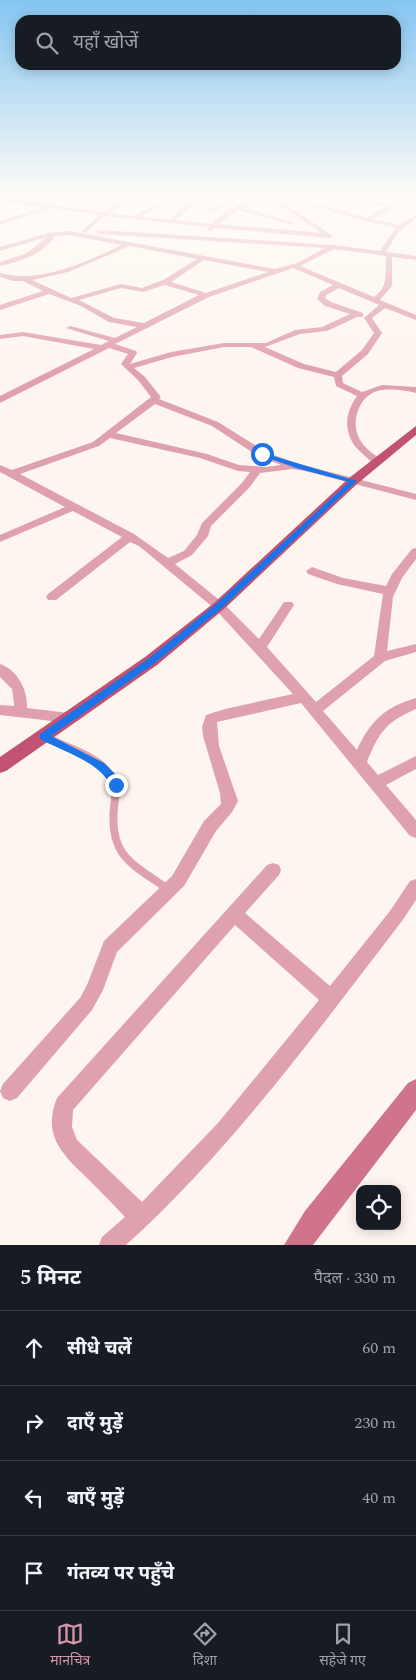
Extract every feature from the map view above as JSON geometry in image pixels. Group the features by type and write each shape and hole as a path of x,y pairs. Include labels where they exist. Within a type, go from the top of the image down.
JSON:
{"main road":[{"path":"0,766 152,661 219,606 353,481 416,429"}],"street":[{"path":"0,264 24,255"},
{"path":"0,275 9,279 26,280 79,266 104,255"},
{"path":"193,255 275,271"},
{"path":"2,397 206,295 294,266 318,255"},
{"path":"374,301 384,296 388,289 385,255"},
{"path":"398,255 416,258"},
{"path":"72,300 121,286 140,290 164,282 204,257"},
{"path":"294,266 416,318"},
{"path":"26,280 101,312 112,320 145,326"},
{"path":"164,282 206,295"},
{"path":"338,285 324,294 321,299 328,304 368,318 378,333 374,342 338,375"},
{"path":"0,308 50,291"},
{"path":"368,318 384,305"},
{"path":"127,367 171,355 200,351 224,344 267,345 298,332 324,329 357,314"},
{"path":"6,471 83,450 110,435 156,397 152,390 127,367 126,362 133,353 70,328"},
{"path":"1,337 23,334 110,344"},
{"path":"252,345 301,366 338,375"},
{"path":"338,375 340,384 362,395 391,388 416,390"},
{"path":"362,395 357,402 350,421 351,436 362,450 377,461"},
{"path":"154,400 215,424 262,454 298,467 416,497"},
{"path":"110,435 203,456 238,468 257,470 298,467"},
{"path":"168,563 188,553 202,536 206,525 245,486 257,470"},
{"path":"6,471 130,536 168,563 219,606 310,704 416,830"},
{"path":"0,539 73,507"},
{"path":"52,597 130,536"},
{"path":"380,658 389,591 396,577 416,551"},
{"path":"312,571 342,581 389,591"},
{"path":"260,648 288,605"},
{"path":"10,1091 86,1004 94,990 110,948 178,881 210,826 227,808 230,801 210,739 209,726 211,719 225,714 310,704 380,658 416,648"},
{"path":"0,669 20,690 22,695 20,712"},
{"path":"359,764 377,724 382,719 416,703"},
{"path":"0,710 69,718"},
{"path":"376,784 416,762"},
{"path":"141,1217 70,1147 62,1133 60,1118 62,1112 73,1093 274,870"},
{"path":"110,1245 141,1217 217,1137 331,998 416,886"},
{"path":"234,914 331,998"},
{"path":"297,1245 314,1220 416,1091"}],"lane":[{"path":"43,737 93,762 114,778 116,785 114,840 117,848 169,890"}],"route":[{"path":"116,785 114,778 100,766 86,757 43,737 152,661 219,606 353,481 298,467 262,454"}]}
